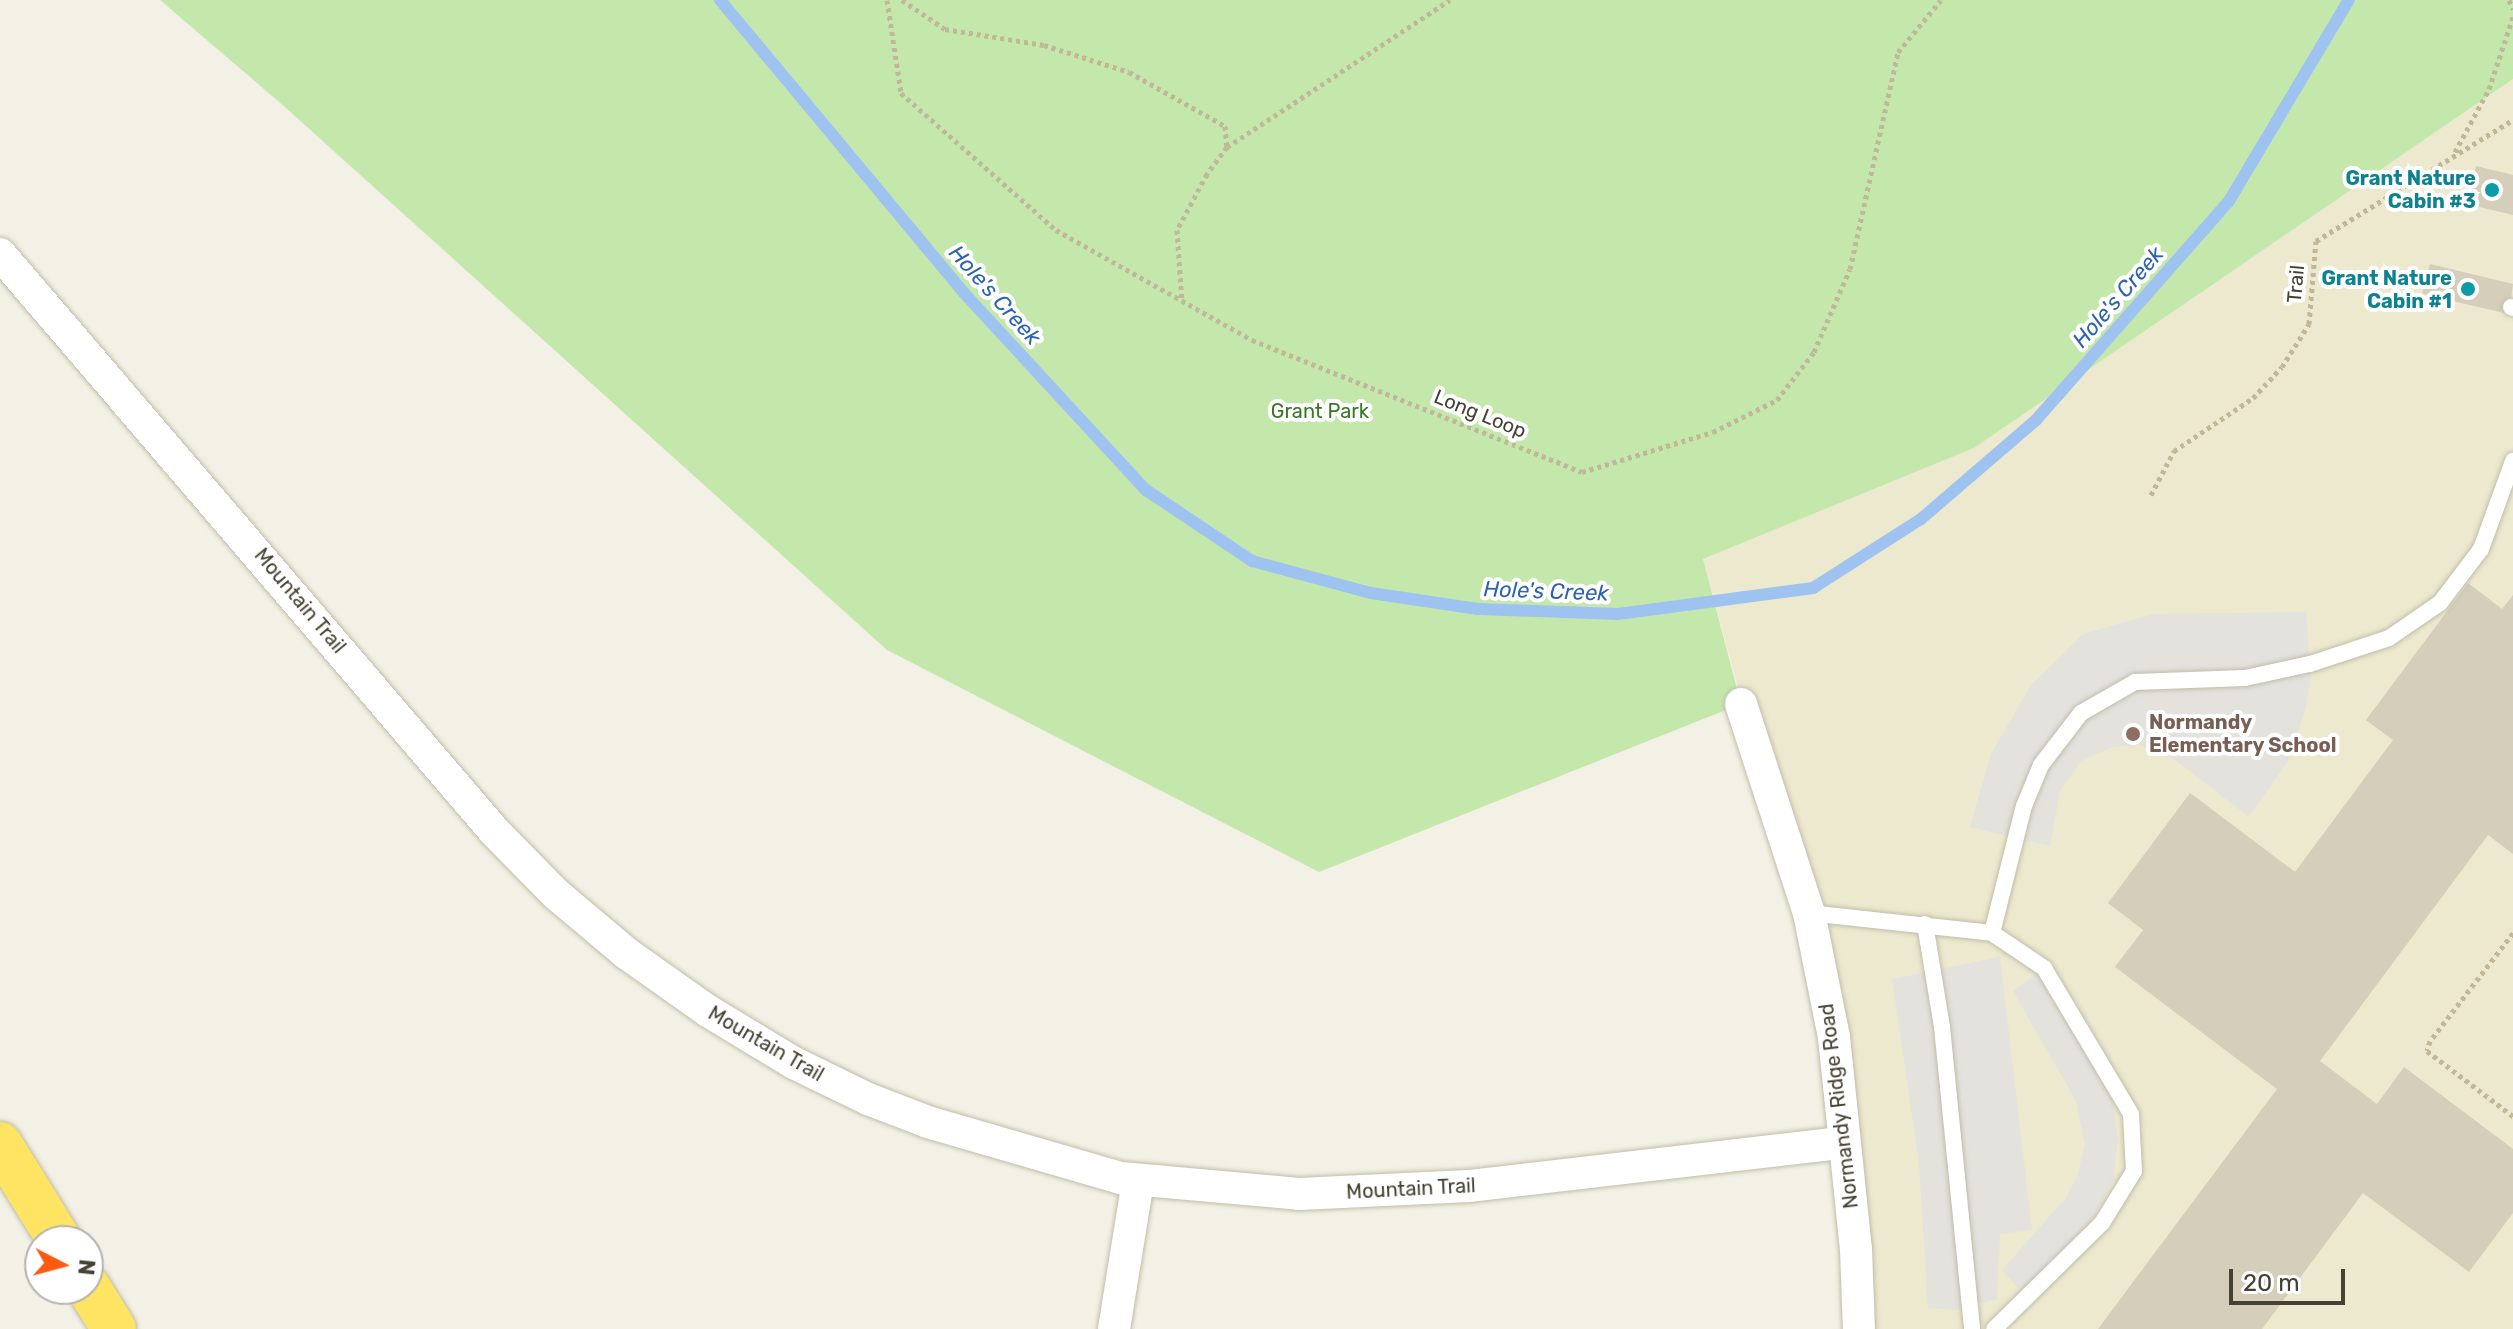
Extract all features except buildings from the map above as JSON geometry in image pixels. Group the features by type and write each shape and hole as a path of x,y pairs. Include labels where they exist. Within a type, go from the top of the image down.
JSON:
{"highway":[{"path":"0,1144 50,1225"},
{"path":"99,1305 114,1329"}],"street":[{"name":"Mountain Trail","path":"0,254 494,831 556,894 626,953 708,1011 794,1063 868,1099 928,1122 1138,1181 1299,1194 1412,1190 1726,1159 1843,1143"},
{"name":"Normandy Ridge Road","path":"1741,704 1809,913 1834,1037 1856,1249 1859,1329"},
{"path":"1114,1329 1138,1181"}],"lane":[{"path":"1992,933 2024,806 2041,765 2081,713 2135,682 2245,678 2310,664 2389,638 2440,603 2481,549 2513,461"},
{"path":"1809,913 1992,933 2044,968 2131,1114 2134,1171 2102,1223 1994,1329"},
{"path":"1925,924 1942,1027 1972,1329"}],"path":[{"name":"Long Loop","path":"887,0 901,93 1056,230 1252,340 1582,472 1713,432 1777,400 1814,352 1850,269 1898,52 1941,0"},
{"path":"902,0 945,29 1044,45 1129,72 1225,126 1227,147"},
{"path":"1182,301 1177,230 1207,174 1227,147 1450,0"},
{"path":"2509,0 2513,9"},
{"path":"2453,155 2489,89 2513,17"},
{"name":"Trail","path":"2151,495 2174,451 2253,398 2282,367 2309,324 2316,241 2513,120"},
{"path":"2513,933 2430,1041 2427,1051 2513,1116"}],"shaded area":[{"name":"Normandy Elementary School","path":"2513,79 2513,1329 1859,1329 1834,1038 1703,559 1974,448"},
{"path":"2306,612 2311,677 2306,707 2289,759 2249,817 2171,757 2140,745 2112,747 2081,761 2060,791 2050,846 1970,827 1991,754 2031,685 2083,634 2153,614"},
{"path":"2000,957 2032,1230 2000,1234 1997,1299 1958,1310 1928,1308 1919,1163 1892,979"},
{"path":"2044,968 2109,1077 2118,1140 2113,1180 2093,1217 2059,1257 2021,1291 2002,1270 2066,1198 2077,1177 2085,1145 2076,1101 2013,991"}],"green space":[{"name":"Grant Park","path":"160,0 2513,0 2513,79 1974,448 1703,559 1741,704 1319,872 887,650 286,108"}],"waterway":[{"name":"Hole's Creek","path":"720,0 964,293 1146,490 1252,561 1371,593 1478,609 1618,614 1813,588 1921,519 2036,420 2229,201 2349,0"}],"place":[{"name":"Grant Nature Cabin #3","path":"2492,190"},
{"name":"Grant Nature Cabin #1","path":"2468,289"},
{"name":"Normandy Elementary School","path":"2133,734"}]}
